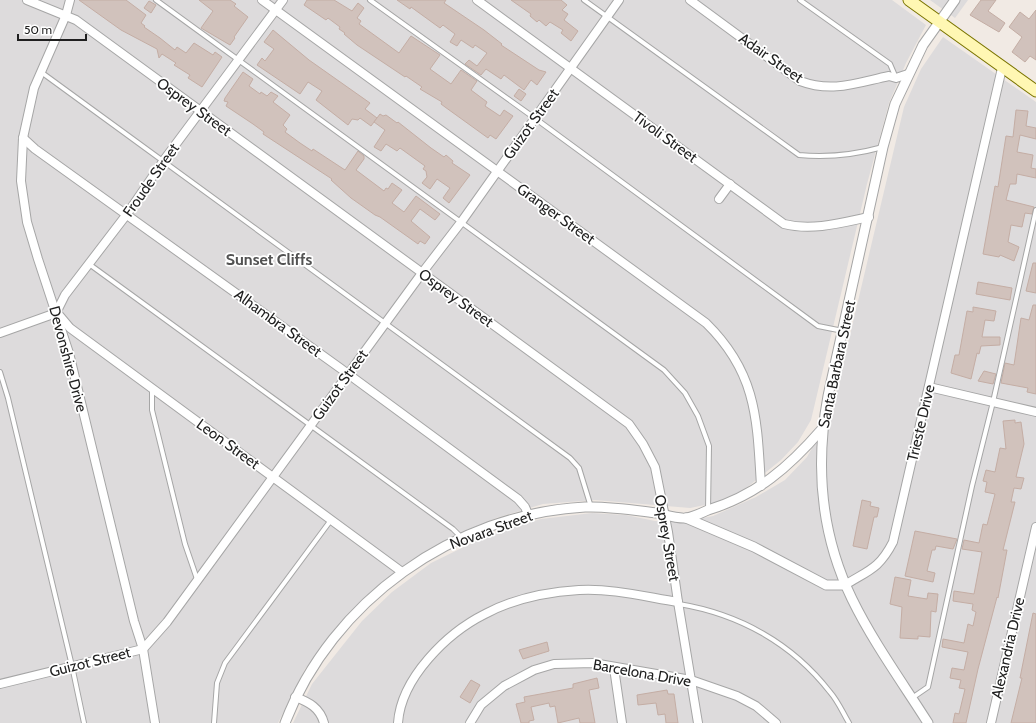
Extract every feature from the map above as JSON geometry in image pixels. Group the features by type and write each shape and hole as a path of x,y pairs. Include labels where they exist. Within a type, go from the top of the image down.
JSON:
{"main road":[{"path":"909,0 1036,91"}],"street":[{"name":"Osprey Street","path":"27,0 76,20 629,424 643,444 655,467 668,532 698,723"},
{"name":"Devonshire Drive","path":"70,0 66,15 40,71 34,88 23,138 21,181 27,222 69,353 134,621 143,649 154,723"},
{"name":"Granger Street","path":"262,0 706,323 720,336 740,365 748,385 754,408 761,486"},
{"name":"Froude Street","path":"56,313 64,295 127,214 164,160 201,112 282,0"},
{"name":"Tivoli Street","path":"477,0 784,224 798,228 814,227 869,217"},
{"name":"Guizot Street","path":"0,684 143,649 167,622 348,373 462,221 496,171 536,119 570,68 619,0"},
{"name":"Adair Street","path":"690,0 800,81 826,88 888,76 896,78 908,74"},
{"name":"Santa Barbara Street","path":"928,723 862,617 846,586 832,547 824,508 820,468 822,429 883,147 895,104 908,74 924,45 955,0"},
{"name":"Trieste Drive","path":"846,586 869,572 884,559 893,542 1002,68"},
{"name":"Alhambra Street","path":"23,138 35,149 348,373 518,499 525,507 528,514"},
{"path":"719,199 730,184"},
{"path":"0,333 56,313"},
{"name":"Leon Street","path":"56,313 70,328 402,572"},
{"path":"929,388 1036,412"},
{"name":"Novara Street","path":"285,723 295,697 313,666 336,635 365,604 402,572 462,538 528,514 591,508 618,508 686,518 732,503 761,486 793,461 822,429"},
{"path":"686,518 754,547 826,585 846,586"},
{"name":"Alexandria Drive","path":"991,723 1036,527"},
{"path":"398,723 407,689 428,658 451,637 485,614 528,598 579,590 599,591 678,603"},
{"name":"Barcelona Drive","path":"470,723 481,705 504,686 534,670 554,664 593,663 614,668 691,680 737,696 756,706 776,723"},
{"path":"614,668 622,723"},
{"path":"295,697 308,702 316,708 324,723"}],"lane":[{"path":"156,0 462,221 664,370 685,393 698,416 709,446 708,511"},
{"path":"370,0 536,119 818,326 843,331"},
{"path":"584,0 799,155 823,158 859,153 883,147"},
{"path":"800,0 890,64 896,78"},
{"path":"40,71 164,160 570,458 579,468 591,508"},
{"path":"912,698 928,687 972,486 993,402 1036,210"},
{"path":"88,264 232,370 311,424 447,524 462,538"},
{"path":"0,372 8,398 72,666 84,723"},
{"path":"152,389 152,410 185,544 197,580"},
{"path":"214,723 217,683 225,663 331,520"},
{"path":"678,603 722,614 772,638 789,650 818,678 832,694 850,723"}],"shaded area":[{"name":"Sunset Cliffs","path":"0,0 892,0 926,25 906,63 889,103 867,184 811,420 798,442 781,460 740,493 720,502 690,508 595,500 543,504 496,518 410,561 366,596 305,669 278,723 0,723"},
{"path":"930,0 968,0 955,18"},
{"path":"943,37 1036,102 1036,723 293,723 312,684 362,621 392,592 431,563 474,542 507,529 541,519 592,513 626,515 655,521 682,522 713,516 756,497 785,480 807,457 831,415 904,107 921,69"}],"building":[{"path":"79,0 126,0 146,15 141,23 145,26 144,27 175,50 177,47 186,53 194,43 213,55 215,52 222,57 202,87 188,78 190,75 174,65 176,63 162,54 159,58 157,49 121,30"},
{"path":"199,0 230,0 236,4 234,6 248,17 230,45 201,28 213,11"},
{"path":"307,0 334,0 352,11 358,3 364,8 357,18 361,21 359,24 399,53 411,36 440,55 430,69 451,84 461,70 477,81 471,90 487,102 485,106 500,116 504,110 513,116 496,139 490,135 488,138 441,104 442,102 420,89 422,87 357,45 339,29 340,27 328,18 326,20 304,5"},
{"path":"397,0 446,0 444,3 484,30 502,44 501,45 539,70 546,72 537,85 531,80 524,90 504,75 501,79 486,69 481,75 465,64 469,60 477,66 487,53 475,45 473,48 461,40 457,46 450,42 455,34 443,25 440,28 411,7 410,9"},
{"path":"511,0 561,0 567,5 562,10 568,14 564,20 578,31 571,41 561,33 563,30 550,22 546,26 539,20 537,22 530,16 531,14"},
{"path":"981,0 996,0 988,11 1005,23 999,32 970,15"},
{"path":"149,1 156,5 151,13 144,8"},
{"path":"1036,10 1036,60 1030,56 1025,62 1012,52 1022,37 1009,27 1020,12 1029,19"},
{"path":"273,30 309,60 370,103 365,109 377,118 371,126 360,118 358,120 352,119 348,125 316,100 322,91 308,82 300,94 257,65 262,58 265,61 274,49 264,42"},
{"path":"243,72 253,79 249,86 260,94 261,92 267,96 271,92 278,96 273,102 290,115 283,125 287,129 285,132 300,143 312,151 313,149 345,170 358,151 364,156 364,159 356,170 384,191 386,188 388,189 392,183 402,190 392,203 404,212 416,196 440,214 435,220 420,209 411,221 430,237 425,244 420,241 418,244 375,215 351,198 331,180 332,179 263,134 264,132 226,106 228,102 224,101 225,98"},
{"path":"519,89 526,94 521,101 514,96"},
{"path":"1016,110 1028,111 1026,126 1036,128 1036,139 1020,135 1017,152 1033,155 1031,168 1036,169 1036,178 1017,174 1016,184 1010,184 1006,200 1034,207 1032,214 1025,213 1022,227 1011,225 1008,242 1019,247 1014,261 1000,255 999,257 983,254 995,186 998,187 1006,136 1013,137"},
{"path":"380,114 383,116 386,115 397,123 398,122 444,157 446,155 453,161 452,163 470,175 449,203 443,198 450,188 437,179 430,189 422,183 427,177 426,171 423,169 425,166 400,148 397,151 386,144 381,151 374,147 385,130 374,122"},
{"path":"1033,263 1036,263 1036,293 1026,291"},
{"path":"978,282 1012,288 1010,300 976,294"},
{"path":"1033,305 1036,305 1036,394 1027,392 1028,388 1001,383 1005,363 1014,365 1021,318 1029,320"},
{"path":"973,307 996,311 994,321 985,320 982,337 1000,337 1000,345 981,346 979,354 977,353 971,379 951,373 955,355 959,355 967,311 973,312"},
{"path":"984,371 996,374 993,384 978,381"},
{"path":"1015,420 1015,423 1021,422 1024,444 1016,477 1024,478 1021,489 1014,488 1011,502 1015,502 1003,550 1007,550 998,598 997,597 978,669 966,723 953,723 955,713 959,714 965,689 959,688 961,680 950,678 952,668 964,670 968,652 942,647 943,639 964,643 968,624 973,626 976,612 972,610 973,604 953,601 954,591 974,594 982,552 962,549 964,540 979,543 983,524 987,525 995,494 985,492 987,482 983,481 986,470 995,472 1000,448 1006,449 1003,421"},
{"path":"862,500 871,502 870,506 879,508 877,517 874,517 867,549 853,546"},
{"path":"915,531 957,539 953,549 936,546 935,550 932,550 927,571 935,573 933,582 905,576"},
{"path":"895,577 911,580 908,596 927,599 928,593 938,594 936,612 931,611 930,637 918,636 918,639 900,638 902,607 890,604"},
{"path":"1033,613 1036,614 1036,723 1011,723 1022,678 1020,678"},
{"path":"547,642 549,651 523,659 519,650"},
{"path":"597,678 599,688 589,690 595,723 580,723 579,718 558,723 555,706 550,707 549,703 531,707 534,720 529,721 529,723 521,723 516,704 525,702 524,697 573,688 573,684"},
{"path":"471,680 480,685 470,703 460,697"},
{"path":"667,690 668,694 674,694 678,723 666,723 665,714 658,715 656,703 638,705 637,695"}],"district":[{"name":"Sunset Cliffs","path":"269,259"}]}
